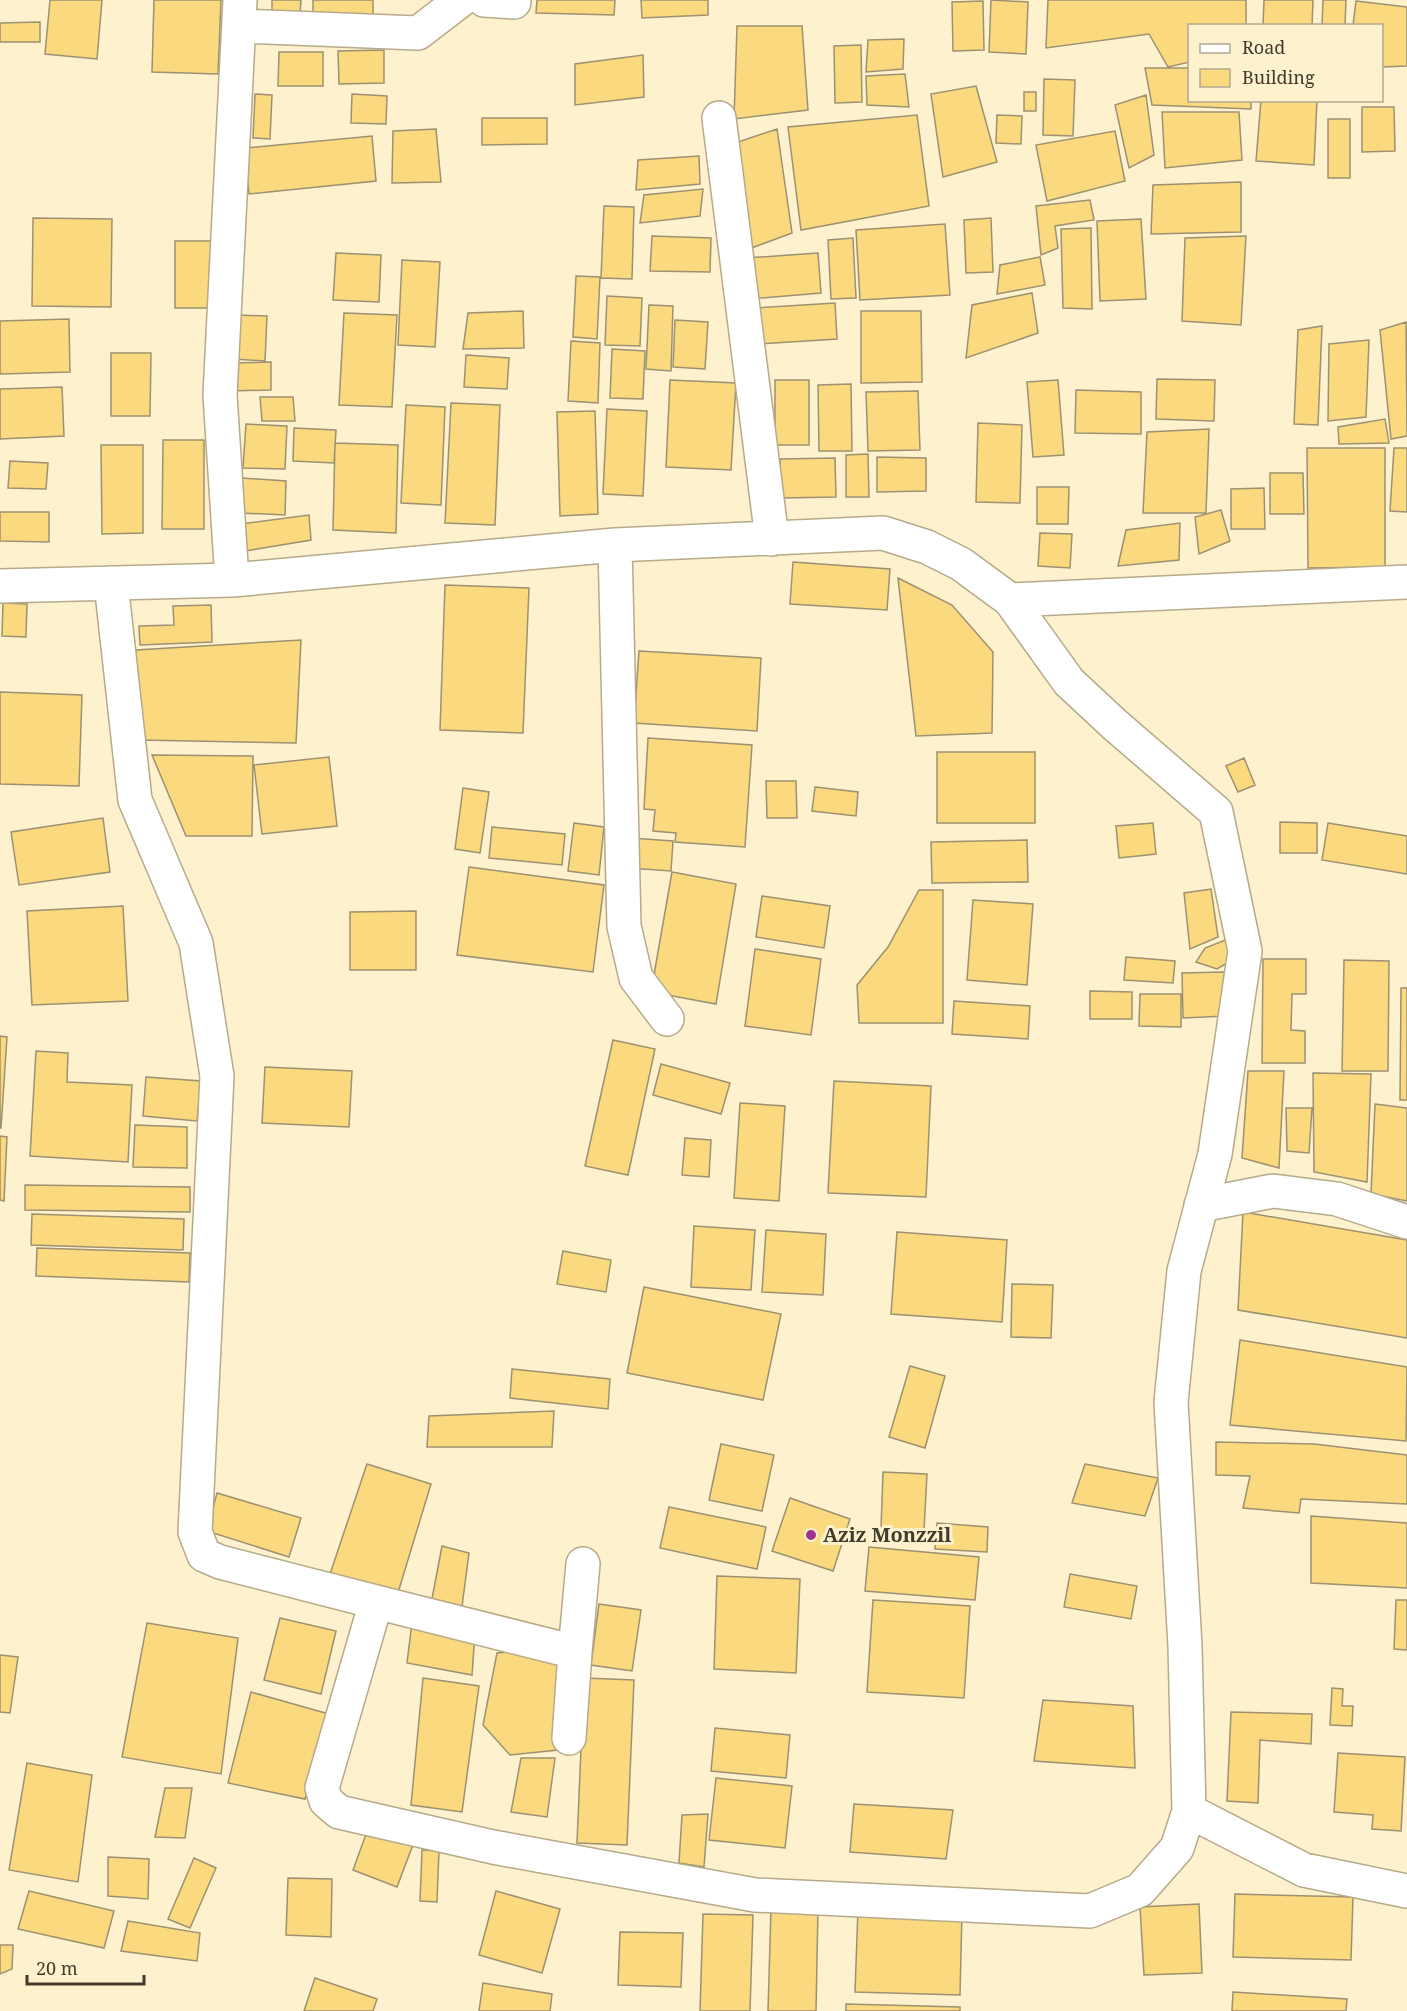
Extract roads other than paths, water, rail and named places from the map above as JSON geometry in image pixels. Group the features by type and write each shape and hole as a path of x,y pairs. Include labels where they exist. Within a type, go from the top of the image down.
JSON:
{"street":[{"path":"232,580 220,395 240,13 418,33 461,0"},
{"path":"719,118 772,538"},
{"path":"0,586 232,580 615,545 883,533 927,547 961,564 1010,600 1069,682 1216,812 1245,951 1215,1154 1184,1271 1171,1402 1185,1646 1189,1811 1177,1848 1140,1890 1090,1911 755,1895 493,1847 339,1812 326,1801 322,1788 376,1602"},
{"path":"615,545 624,926 636,978 667,1019"},
{"path":"1010,600 1407,582"},
{"path":"111,583 135,800 196,943 217,1076 195,1532 204,1555 220,1562 575,1652"},
{"path":"1202,1204 1273,1191 1337,1199 1407,1222"},
{"path":"569,1738 583,1564"},
{"path":"1189,1811 1304,1870 1407,1891"}],"place":[{"name":"Aziz Monzzil","path":"811,1535"}]}
